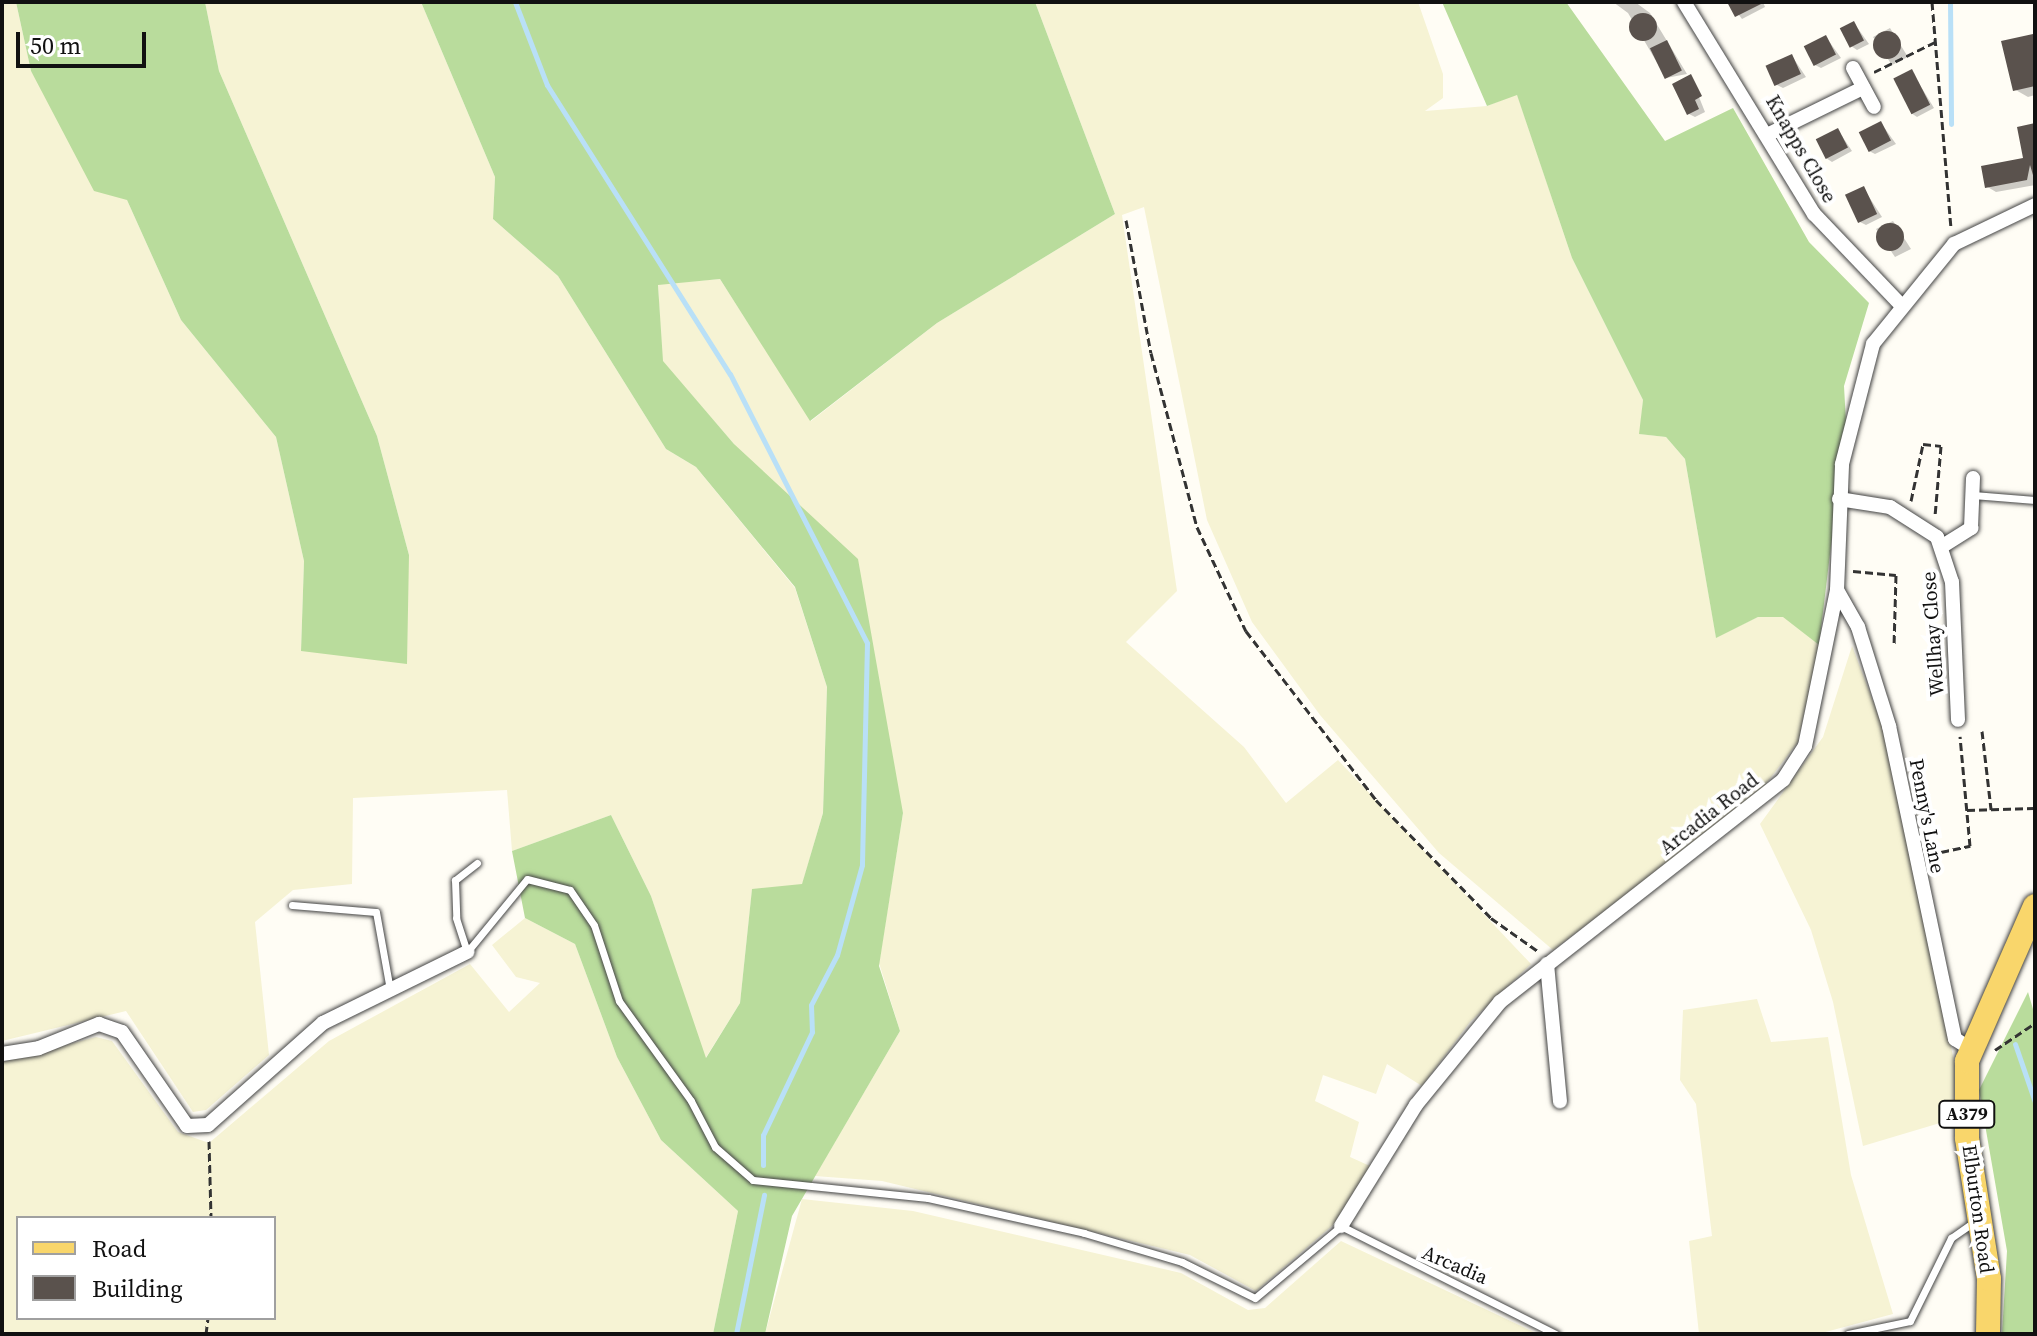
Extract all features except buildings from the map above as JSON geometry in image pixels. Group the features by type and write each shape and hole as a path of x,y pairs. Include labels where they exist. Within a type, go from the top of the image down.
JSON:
{"main road":[{"name":"Elburton Road","path":"1988,1334 1980,1218 1967,1138 1969,1055 2035,906"}],"street":[{"name":"Knapps Close","path":"1684,2 1769,134 1814,214 1899,303"},
{"path":"1853,68 1874,107"},
{"path":"1769,134 1863,88"},
{"name":"Arcadia Road","path":"1341,1226 1416,1105 1474,1030 1550,962 1783,780 1805,746 1837,590 1839,499 1873,344 1899,303 1954,244 2035,205"},
{"name":"Wellhay Close","path":"1941,547 1971,528 1973,478"},
{"name":"Wellhay Close","path":"1839,499 1908,516 1930,531 1941,547 1952,582 1958,720"},
{"name":"Penny's Lane","path":"1837,590 1858,627 1889,726 1955,1039 1969,1055"},
{"path":"2,1054 39,1048 99,1024 122,1032 187,1126 208,1125 323,1023 467,952"},
{"path":"1550,962 1560,1101"}],"lane":[{"path":"1973,495 2035,500"},
{"path":"467,952 456,918 455,880 477,863"},
{"path":"467,952 527,879 570,890 594,925 619,1001 715,1147 753,1180 928,1198 1084,1233 1182,1262 1255,1298 1341,1226"},
{"path":"292,905 376,912 390,990"},
{"path":"1848,1334 1910,1321 1951,1238 1980,1218"},
{"name":"Arcadia","path":"1341,1226 1556,1334"}],"path":[{"path":"1934,2 1954,244"},
{"path":"1863,88 1868,74 1935,42"},
{"path":"1126,220 1151,353 1197,527 1246,631 1376,800 1491,918 1550,962"},
{"path":"1908,516 1923,444 1941,446 1930,531"},
{"path":"1837,570 1896,575 1894,645"},
{"path":"1941,852 1970,846 1958,720"},
{"path":"1982,731 1991,809"},
{"path":"1967,810 2035,808"},
{"path":"1969,1055 1982,1060 2035,1023"},
{"path":"208,1125 211,1216"}],"shaded area":[{"path":"2,2 16,2 31,71 127,200 181,320 276,437 304,561 301,651 409,555 377,436 219,71 205,2 421,2 495,177 493,219 558,276 666,449 696,467 795,588 827,687 823,813 802,885 752,890 740,1003 705,1059 651,896 611,815 512,851 507,790 353,798 352,884 293,890 255,922 269,1055 206,1110 193,1112 126,1011 2,1041"},
{"path":"1035,2 1418,2 1443,74 1443,98 1425,111 1487,106 1517,94 1572,258 1643,400 1640,434 1666,437 1685,459 1716,637 1758,617 1784,617 1819,645 1798,742 1756,797 1553,950 1439,853 1320,715 1252,622 1207,520 1144,207 1122,215 1177,591 1126,642 1244,747 1286,803 1338,760 1531,964 1470,1022 1422,1086 1387,1064 1376,1094 1323,1075 1315,1101 1359,1122 1350,1157 1370,1166 1333,1225 1256,1291 1190,1255 882,1181 815,1176 900,1031 879,963 903,813 734,444 662,361 658,284 720,279 811,421 937,323 1115,214"},
{"path":"1852,646 1884,730 1958,1080 1950,1120 1863,1146 1833,1002 1811,930 1760,824 1823,737"},
{"path":"525,918 575,944 617,1057 661,1140 738,1211 713,1334 2,1334 2,1062 96,1037 112,1041 178,1132 209,1143 329,1041 470,964 509,1012 540,983 516,977 492,945"},
{"path":"1757,999 1771,1042 1828,1037 1851,1175 1893,1314 1818,1334 1699,1334 1689,1241 1712,1236 1696,1104 1680,1080 1683,1010"},
{"path":"802,1199 913,1211 1181,1273 1248,1310 1265,1308 1341,1241 1538,1334 765,1334"}],"green space":[{"path":"16,2 205,2 219,71 377,436 409,555 407,664 301,651 304,561 276,437 181,320 127,200 94,191 31,71"},
{"path":"421,2 1035,2 1115,214 937,323 810,421 720,279 658,285 663,361 734,444 858,559 903,813 879,966 900,1031 792,1216 765,1334 713,1334 738,1211 661,1140 617,1057 575,944 525,918 512,851 611,815 651,896 706,1058 740,1003 752,889 802,884 823,813 827,687 795,587 696,467 666,449 558,276 493,219 495,177"},
{"path":"1442,2 1566,2 1665,141 1733,108 1809,242 1869,303 1844,386 1846,422 1819,645 1783,617 1758,617 1716,638 1685,459 1666,437 1639,434 1643,400 1572,258 1517,95 1487,106"},
{"path":"2028,992 2035,1016 2035,1334 2002,1334 2007,1251 1979,1090"}],"waterway":[{"path":"515,2 547,85 730,374 867,643 862,865 837,955 811,1005 812,1032 763,1135 763,1165"},
{"path":"1950,2 1951,124"},
{"path":"2015,1044 2035,1102"},
{"path":"736,1334 764,1195"}]}
